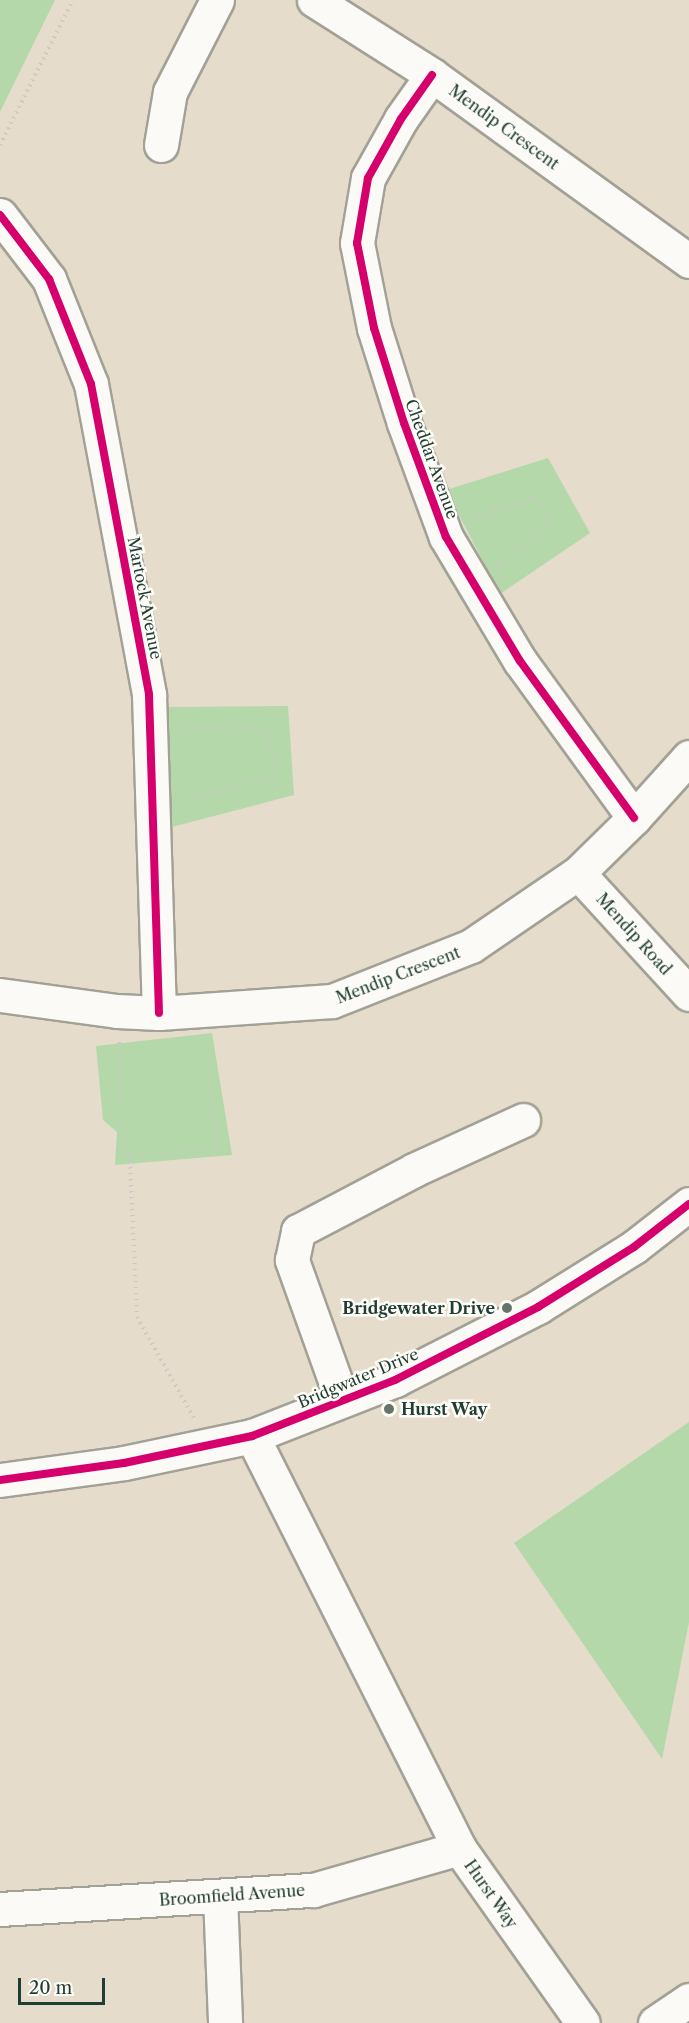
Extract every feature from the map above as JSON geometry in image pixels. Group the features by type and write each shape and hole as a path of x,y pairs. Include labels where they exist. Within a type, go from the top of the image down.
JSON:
{"street":[{"path":"161,145 170,92 217,0"},
{"name":"Mendip Crescent","path":"314,0 432,75 689,261"},
{"name":"Cheddar Avenue","path":"432,75 401,119 368,178 357,243 374,328 404,423 443,529 520,661 634,818"},
{"name":"Martock Avenue","path":"0,215 49,279 91,384 149,695 159,1013"},
{"name":"Mendip Crescent","path":"0,995 117,1011 159,1013 332,1001 471,946 578,873 634,818 689,757"},
{"name":"Mendip Road","path":"578,873 689,994"},
{"path":"342,1400 292,1260 298,1231 414,1170 523,1120"},
{"name":"Bridgwater Drive","path":"0,1480 124,1463 252,1436 395,1380 538,1307 634,1247 689,1204"},
{"name":"Hurst Way","path":"252,1436 459,1848 583,2023"},
{"name":"Broomfield Avenue","path":"0,1909 313,1890 459,1848"},
{"path":"220,1896 225,2023"},
{"path":"655,2023 689,2000"}],"path":[{"path":"0,145 73,0"},
{"path":"443,529 533,497 550,524 475,585"},
{"path":"150,725 270,731 275,775 153,812"},
{"path":"117,1011 124,1156 216,1149 204,1010"},
{"path":"130,1155 137,1317 209,1445"}],"green space":[{"path":"0,0 55,0 0,112"},
{"path":"548,458 590,533 500,594 446,490"},
{"path":"288,706 294,795 168,828 166,707"},
{"path":"212,1033 232,1155 115,1165 117,1132 103,1120 96,1046"},
{"path":"689,1422 689,1622 662,1759 514,1543"}],"cycle path":[{"path":"432,75 401,119 368,178 357,243 374,328 404,423 446,537 520,661 634,818"},
{"path":"0,215 49,279 91,384 149,695 159,1013"},
{"path":"0,1480 124,1463 252,1436 395,1380 538,1307 634,1247 689,1204"}],"place":[{"name":"Bridgewater Drive","path":"507,1308"},
{"name":"Hurst Way","path":"389,1409"}]}
